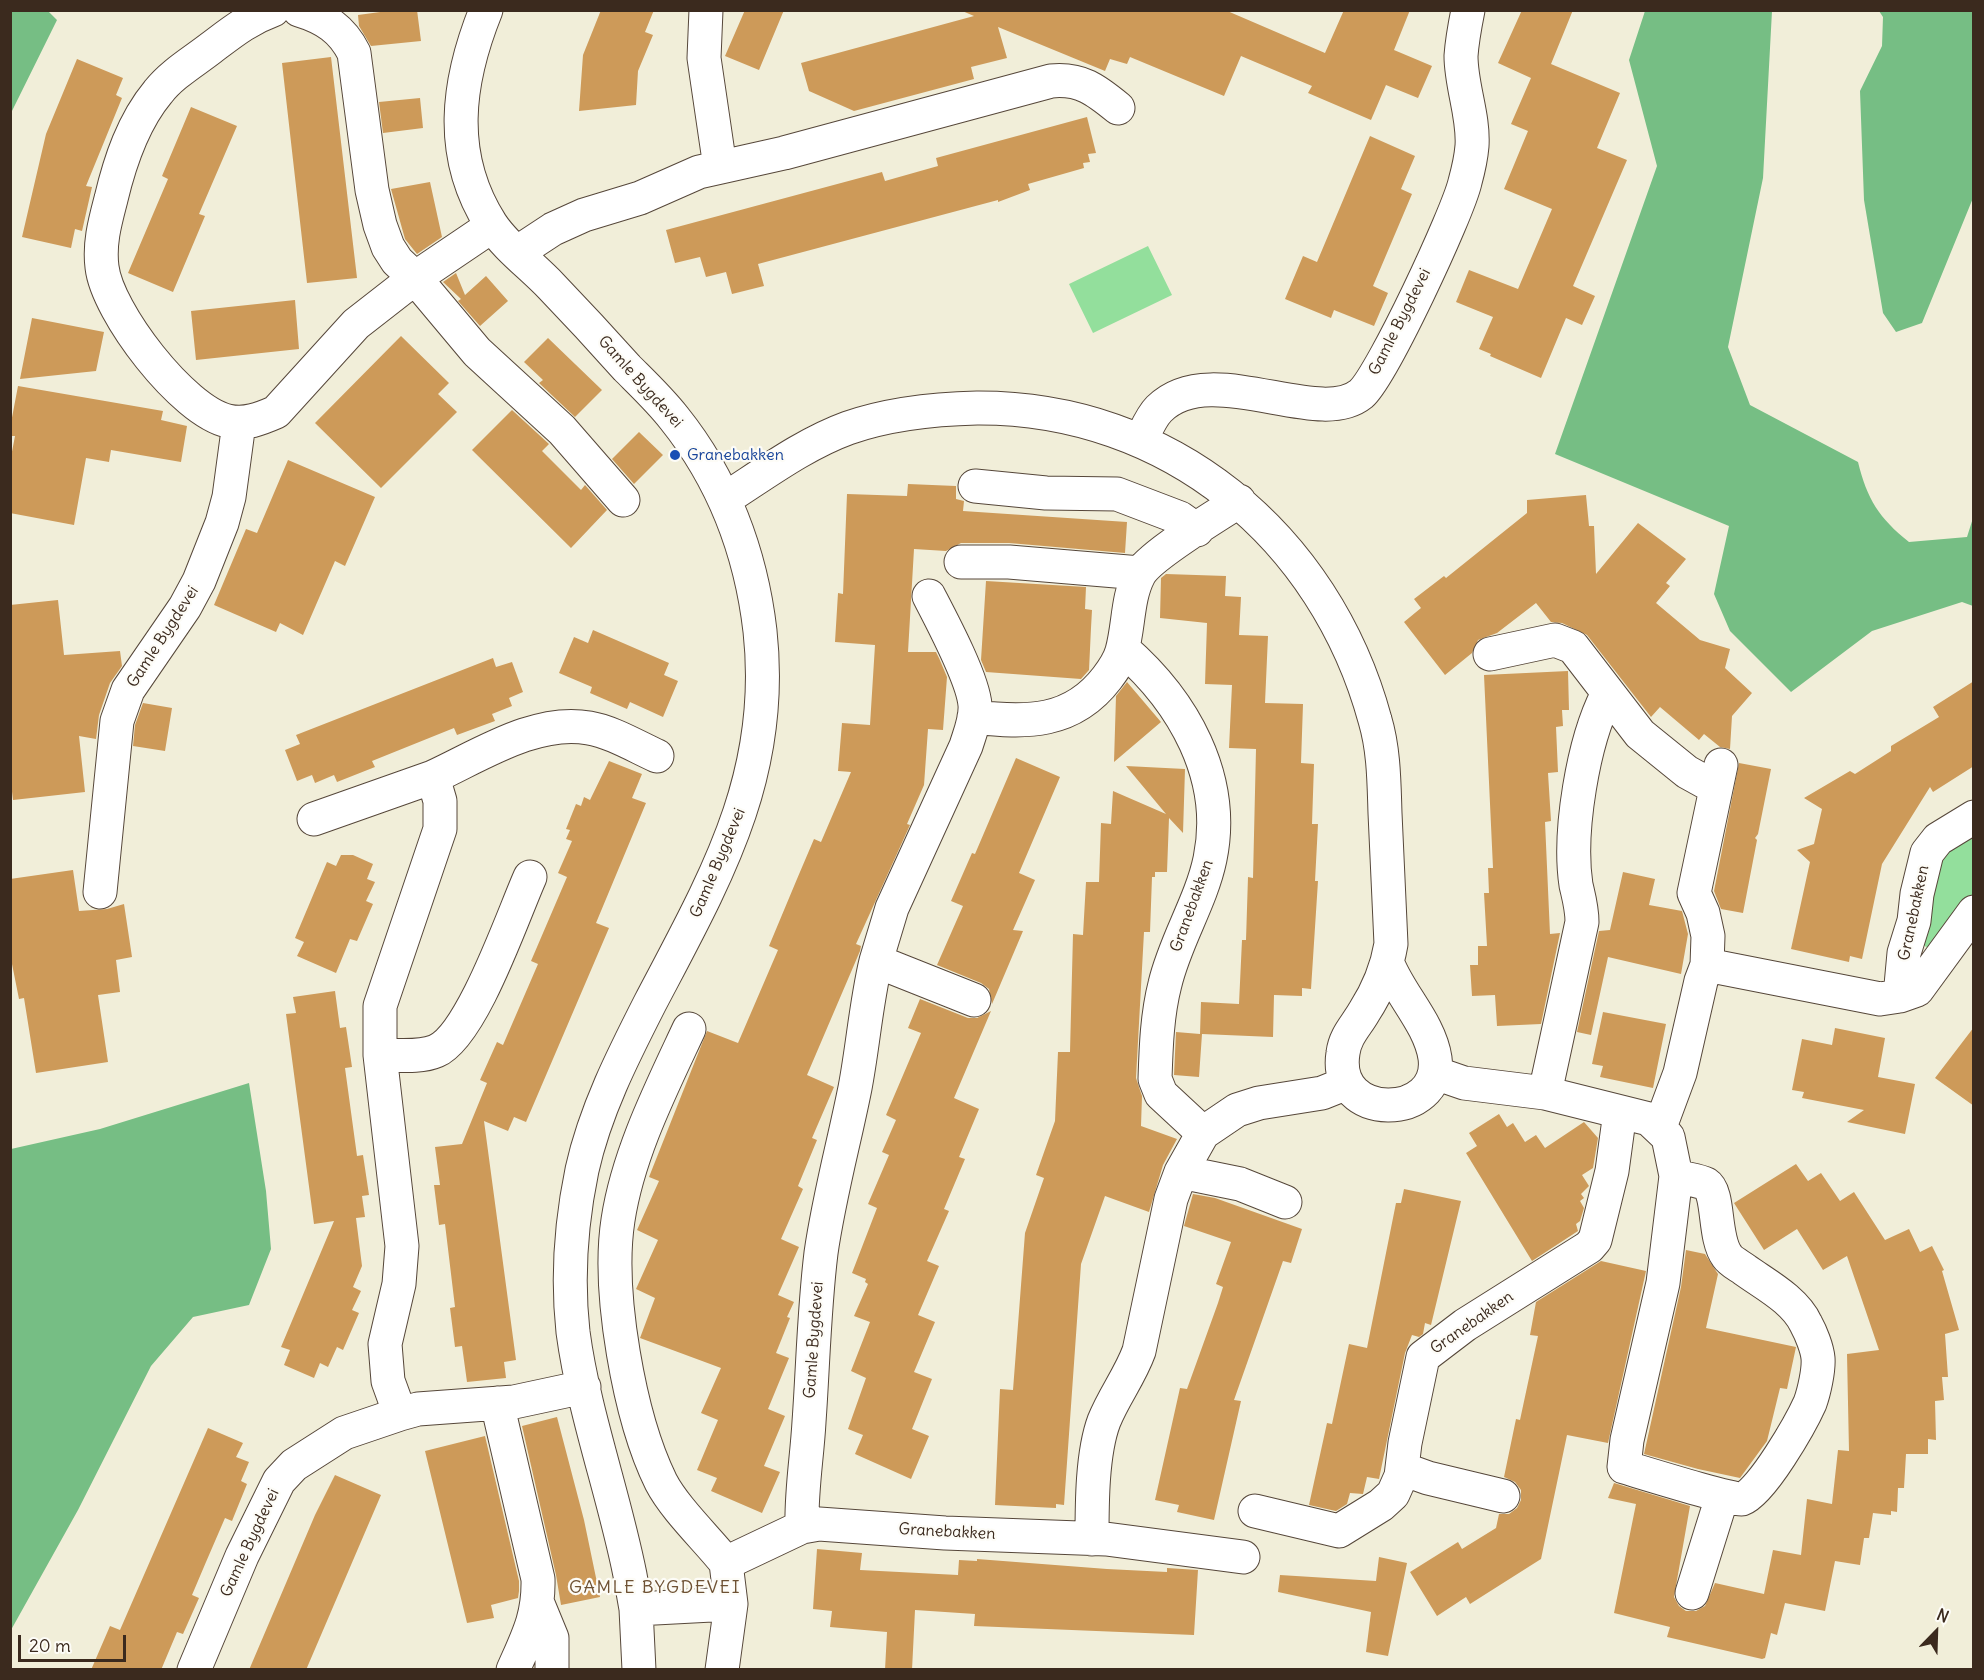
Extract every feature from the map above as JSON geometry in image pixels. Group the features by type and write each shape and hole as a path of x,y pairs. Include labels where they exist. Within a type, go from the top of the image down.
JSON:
{"street":[{"path":"273,10 235,28 159,91 137,124 125,151 102,232 102,269 113,303 141,344 191,400 209,414 239,423 261,419 276,412 356,324 416,278 492,226"},
{"path":"299,10 317,15 333,25 347,39 354,53 380,225 397,261 416,278 477,352 562,430 623,500"},
{"name":"Gamle Bygdevei","path":"486,10 462,81 460,126 467,168 492,226 672,414 701,454 725,499 747,565 760,630 762,699 755,760 748,792 726,853 629,1044 601,1108 583,1165 571,1235 571,1302 584,1387 624,1546 636,1609 639,1670"},
{"path":"706,10 704,58 720,166"},
{"name":"Gamle Bygdevei","path":"1141,440 1157,411 1184,392 1212,390 1266,394 1317,405 1336,404 1360,394 1375,374 1406,316 1465,184 1473,145 1461,56 1468,10"},
{"path":"518,252 553,229 584,214 640,198 699,172 784,153 1052,81 1069,80 1081,83 1118,108"},
{"path":"725,499 814,444 848,428 899,416 944,409 1011,408 1051,413 1141,440 1197,471 1239,501 1276,537 1323,599 1359,669 1372,708 1383,772 1391,944 1388,964 1365,1011 1348,1035 1343,1053 1347,1083 1363,1100 1377,1106 1394,1106 1416,1098 1428,1087 1435,1073 1435,1058 1428,1035 1397,986 1388,964"},
{"name":"Gamle Bygdevei","path":"100,892 117,721 128,690 185,607 199,581 222,523 229,497 239,423"},
{"path":"975,486 1046,493 1117,494 1180,518 1197,530"},
{"path":"974,717 1024,720 1055,716 1078,706 1096,693 1118,664 1123,650 1132,597 1140,573 1158,557 1239,501"},
{"path":"961,562 1009,562 1140,573"},
{"path":"929,596 971,687 974,717 966,746 892,908 876,962 974,1000"},
{"path":"1490,654 1555,640 1565,641 1581,657 1607,695 1640,734 1662,754 1719,776 1694,893 1703,913 1708,936 1707,965 1701,981 1680,1073 1660,1127"},
{"name":"Granebakken","path":"1123,650 1149,671 1179,711 1191,732 1207,775 1212,830 1210,859 1165,984 1155,1079 1161,1094 1203,1133"},
{"path":"1545,1093 1582,922 1582,903 1576,885 1576,810 1596,718 1607,695"},
{"path":"314,819 433,777 521,737 568,725 591,728 615,736 657,756"},
{"path":"400,1414 387,1381 385,1344 399,1284 402,1246 380,1055 380,1006 440,829 440,801 433,777"},
{"name":"Granebakken","path":"1972,918 1917,990 1900,996 1904,953 1914,921 1917,894 1927,853 1938,839 1974,817"},
{"path":"380,1055 411,1055 437,1051 458,1033 479,996 530,877"},
{"name":"Gamle Bygdevei","path":"802,1527 801,1489 809,1422 813,1330 821,1253 832,1185 855,1087 865,1014 876,962"},
{"path":"1707,965 1754,985 1880,999 1900,996"},
{"path":"689,1029 647,1126 628,1177 618,1221 617,1303 630,1391 662,1483 726,1563 731,1604 722,1670"},
{"path":"1435,1073 1464,1083 1545,1093 1650,1119 1668,1137 1676,1176 1663,1283 1627,1440 1624,1467 1698,1487 1722,1497 1741,1500 1751,1494 1781,1456 1810,1401 1818,1358 1806,1322 1789,1301 1728,1258 1719,1240 1715,1218 1716,1201 1712,1190 1706,1184 1676,1176"},
{"path":"1092,1539 1095,1478 1103,1424 1113,1401 1133,1369 1139,1351 1171,1199 1180,1172 1203,1133 1237,1110 1259,1103 1322,1093 1347,1083"},
{"path":"601,1108 647,1126"},
{"name":"Granebakken","path":"1255,1510 1339,1531 1381,1505 1393,1494 1402,1469 1405,1443 1423,1357 1465,1325 1588,1247 1595,1239 1612,1172 1620,1112"},
{"path":"1180,1172 1240,1184 1285,1202"},
{"name":"Gamle Bygdevei","path":"194,1670 242,1556 279,1481 294,1465 345,1432 418,1409 497,1403 584,1387"},
{"path":"497,1403 538,1579 538,1604 533,1625 513,1670"},
{"path":"1402,1469 1428,1479 1503,1496"},
{"path":"1692,1593 1722,1497"},
{"name":"Granebakken","path":"802,1527 819,1524 945,1533 1092,1539 1243,1557"},
{"path":"726,1563 802,1527"},
{"path":"538,1604 552,1638 552,1670"},
{"path":"636,1609 731,1604"}],"green space":[{"path":"11,10 48,11 57,20 11,113"},
{"path":"1645,11 1772,11 1763,178 1728,347 1750,405 1858,462 1870,497 1876,507 1890,525 1909,542 1967,537 1973,518 1973,606 1962,602 1872,631 1791,692 1730,631 1714,594 1729,526 1555,454 1657,166 1629,60"},
{"path":"1879,11 1973,11 1973,198 1922,323 1896,332 1883,313 1864,200 1860,91 1882,46 1883,17"},
{"path":"1148,246 1172,295 1093,333 1069,284"},
{"path":"1973,829 1973,898 1932,950 1919,943 1941,852"},
{"path":"249,1083 266,1191 271,1249 249,1305 193,1317 151,1366 78,1510 11,1630 11,1149 100,1129"}],"building":[{"path":"395,10 417,10 421,41 371,46 359,26 358,15"},
{"path":"601,10 654,10 645,32 653,35 638,71 636,105 579,111 583,55"},
{"path":"745,10 784,10 759,70 725,56"},
{"path":"960,10 1225,10 1325,53 1344,10 1410,10 1394,50 1432,66 1418,98 1386,85 1371,120 1308,93 1312,86 1241,56 1224,96 1130,57 1127,64 1110,59 1105,71 998,27 1007,58 971,67 974,79 854,111 809,91 801,63 974,16"},
{"path":"1522,10 1573,10 1551,64 1620,93 1597,148 1627,160 1573,286 1595,296 1582,325 1566,318 1541,378 1479,349 1493,317 1456,302 1469,270 1518,289 1552,209 1504,189 1528,131 1511,124 1531,78 1498,63"},
{"path":"331,57 357,278 307,283 282,63"},
{"path":"77,59 123,78 116,95 122,98 86,186 92,187 82,231 75,229 71,248 22,237 46,134"},
{"path":"420,98 423,128 383,133 379,102"},
{"path":"191,107 237,126 199,214 205,216 173,292 128,273 168,179 162,176"},
{"path":"1087,117 1096,153 1088,154 1090,162 1083,163 1084,168 1028,184 1030,190 998,202 998,200 758,264 764,286 732,294 726,272 706,277 700,257 675,263 666,230 882,172 885,181 938,166 936,158"},
{"path":"1370,136 1415,156 1401,189 1412,194 1373,286 1388,293 1374,326 1334,310 1331,318 1285,299 1303,256 1317,262"},
{"path":"430,182 442,237 417,254 405,239 391,189"},
{"path":"456,273 465,295 486,276 508,301 480,326 458,301 461,299 443,282"},
{"path":"295,300 299,349 196,360 191,311"},
{"path":"32,318 104,332 96,371 20,379"},
{"path":"401,336 449,383 438,394 457,412 381,488 315,423"},
{"path":"548,338 602,390 575,417 539,383 543,380 524,362"},
{"path":"18,386 163,411 161,420 187,426 181,462 111,450 109,462 86,458 74,525 10,513 10,462 15,436 10,436 10,428"},
{"path":"512,410 549,444 542,451 581,490 585,485 607,510 571,548 472,450"},
{"path":"639,432 663,455 634,484 612,459"},
{"path":"288,460 375,497 345,566 335,561 303,635 280,623 276,632 214,605 246,529 257,533"},
{"path":"908,484 956,486 956,499 964,501 963,511 1127,522 1125,553 1009,543 961,543 946,551 914,549 908,652 936,652 939,658 947,677 943,730 928,729 924,785 907,824 910,825 856,944 861,946 860,951 807,1075 834,1087 812,1138 817,1140 798,1186 803,1189 781,1239 799,1247 778,1295 794,1302 776,1353 789,1358 768,1409 785,1416 764,1466 780,1472 762,1513 711,1491 717,1478 697,1470 718,1420 701,1413 721,1368 640,1338 655,1298 636,1289 658,1240 637,1230 659,1181 649,1177 707,1031 738,1043 778,950 769,946 814,839 821,842 851,772 838,771 842,723 870,725 875,645 835,642 838,593 843,594 847,494 907,496"},
{"path":"1586,495 1589,526 1594,526 1596,574 1638,523 1686,559 1666,583 1670,586 1656,603 1700,640 1730,649 1725,668 1752,693 1732,716 1730,749 1720,747 1704,734 1699,740 1660,707 1651,717 1587,635 1562,623 1551,622 1536,603 1497,633 1478,640 1472,653 1445,675 1404,622 1421,608 1414,599 1444,576 1446,578 1527,513 1527,500"},
{"path":"1166,574 1226,576 1225,596 1241,597 1239,635 1268,636 1265,703 1303,704 1301,763 1314,764 1312,824 1318,824 1315,881 1318,881 1311,989 1302,988 1302,996 1274,995 1273,1037 1202,1034 1199,1077 1174,1075 1176,1032 1200,1034 1201,1002 1239,1004 1242,940 1246,940 1248,877 1253,878 1256,749 1229,748 1232,685 1205,684 1207,623 1160,618 1161,578"},
{"path":"986,581 1086,587 1085,609 1092,610 1089,670 1081,679 986,672 981,660"},
{"path":"58,600 64,655 120,651 122,666 110,683 99,715 96,739 79,736 85,792 13,800 10,775 10,605"},
{"path":"593,630 669,663 664,675 678,681 663,717 630,702 627,709 590,693 592,687 559,673 574,637 588,643"},
{"path":"493,658 496,667 512,662 523,692 509,698 512,706 492,714 495,721 457,735 454,728 372,761 375,767 337,782 334,775 315,783 312,775 297,781 285,750 300,744 296,735"},
{"path":"1568,671 1569,710 1562,710 1563,726 1556,727 1558,772 1548,773 1551,821 1545,822 1550,934 1560,933 1541,1024 1497,1026 1495,995 1472,996 1470,965 1478,965 1478,946 1487,946 1484,893 1489,893 1488,868 1493,868 1484,675"},
{"path":"1974,681 1974,766 1933,792 1930,787 1882,864 1862,959 1850,956 1849,962 1791,949 1810,862 1797,850 1814,844 1822,809 1804,798 1850,771 1855,774 1891,751 1891,746 1939,717 1933,707"},
{"path":"1127,682 1161,722 1114,762 1116,696"},
{"path":"143,703 172,708 165,751 133,746 135,725"},
{"path":"1016,758 1060,777 1019,873 1035,880 1013,930 1023,931 992,1004 989,989 981,983 937,965 963,906 951,901 972,853 975,854"},
{"path":"609,761 642,774 632,798 646,803 596,923 609,928 526,1122 514,1117 508,1131 484,1121 516,1360 504,1362 506,1378 467,1382 462,1346 455,1347 450,1308 455,1307 445,1224 439,1225 434,1185 440,1185 435,1147 462,1144 487,1083 480,1080 497,1042 503,1045 538,964 531,961 567,877 558,873 572,841 566,839 570,830 566,829 576,804 581,806 584,797 590,800"},
{"path":"1739,763 1771,769 1758,834 1755,838 1757,840 1743,913 1721,909 1714,891"},
{"path":"1126,766 1185,769 1183,833 1169,818 1167,872 1155,872 1155,877 1152,877 1150,932 1144,932 1136,1078 1142,1096 1141,1126 1177,1139 1163,1165 1149,1212 1105,1196 1081,1264 1064,1505 1056,1504 1056,1508 995,1505 1000,1389 1013,1390 1025,1233 1044,1178 1036,1175 1055,1121 1058,1052 1070,1052 1073,934 1083,935 1086,882 1099,882 1101,823 1111,824 1113,791 1166,814"},
{"path":"341,855 353,855 373,864 367,879 375,882 366,901 373,904 357,941 350,939 336,973 297,956 304,942 295,938 327,862 336,866"},
{"path":"73,870 79,911 107,909 124,904 132,957 116,960 120,992 98,995 108,1062 36,1073 24,998 19,999 10,954 10,879"},
{"path":"1623,872 1655,879 1649,905 1682,911 1688,934 1681,974 1608,957 1591,1035 1577,1032 1599,931 1610,930"},
{"path":"335,991 340,1028 346,1027 352,1067 345,1068 357,1156 363,1155 369,1195 362,1196 365,1217 356,1218 362,1266 353,1287 361,1291 352,1310 359,1313 343,1350 337,1347 328,1367 320,1363 314,1378 284,1365 290,1350 281,1347 334,1221 314,1224 286,1014 296,1013 293,997"},
{"path":"920,999 968,1018 977,1018 991,1011 954,1098 979,1109 959,1157 965,1159 944,1209 949,1211 927,1261 939,1266 918,1315 935,1322 914,1372 932,1379 912,1429 929,1436 911,1479 855,1454 863,1435 848,1429 866,1378 851,1371 870,1322 854,1316 868,1284 865,1282 866,1279 852,1273 877,1208 868,1204 889,1155 882,1152 896,1120 886,1115 921,1033 908,1028"},
{"path":"1603,1012 1666,1024 1653,1088 1600,1077 1603,1066 1592,1064"},
{"path":"1974,1027 1974,1106 1935,1078"},
{"path":"1835,1028 1885,1038 1878,1077 1915,1084 1905,1134 1847,1122 1864,1110 1802,1098 1804,1092 1792,1090 1802,1039 1832,1045"},
{"path":"1499,1114 1507,1127 1513,1123 1525,1142 1536,1135 1545,1148 1584,1122 1598,1138 1593,1168 1582,1175 1589,1186 1581,1194 1584,1198 1580,1201 1584,1208 1580,1221 1576,1224 1578,1231 1532,1261 1466,1153 1477,1146 1469,1133"},
{"path":"1796,1164 1808,1181 1821,1173 1840,1201 1854,1192 1885,1240 1909,1229 1920,1252 1932,1246 1944,1270 1942,1271 1959,1330 1945,1334 1948,1377 1942,1377 1944,1400 1935,1401 1936,1440 1928,1439 1928,1454 1906,1454 1904,1488 1898,1488 1897,1512 1891,1511 1891,1515 1873,1513 1869,1538 1864,1538 1860,1565 1835,1561 1825,1611 1785,1603 1777,1635 1771,1633 1765,1658 1762,1659 1667,1637 1670,1627 1614,1613 1636,1504 1608,1498 1614,1483 1690,1506 1674,1597 1679,1606 1686,1611 1696,1611 1705,1606 1715,1583 1764,1594 1773,1550 1801,1555 1807,1499 1832,1504 1838,1450 1849,1451 1847,1354 1879,1350 1847,1256 1823,1270 1797,1229 1764,1250 1734,1203"},
{"path":"1404,1189 1461,1201 1431,1325 1425,1323 1423,1334 1419,1337 1412,1335 1405,1353 1379,1479 1367,1477 1363,1494 1350,1493 1347,1504 1336,1511 1309,1505 1327,1423 1332,1424 1349,1344 1367,1348 1396,1203 1401,1203"},
{"path":"1193,1194 1215,1198 1302,1229 1291,1263 1283,1261 1234,1400 1241,1401 1214,1520 1177,1512 1179,1505 1155,1500 1180,1388 1187,1389 1218,1303 1223,1287 1216,1284 1231,1242 1184,1226"},
{"path":"1686,1250 1705,1254 1718,1274 1706,1328 1796,1347 1787,1389 1780,1388 1767,1441 1740,1478 1644,1454 1681,1287"},
{"path":"1601,1261 1646,1271 1608,1443 1567,1435 1541,1559 1470,1604 1466,1597 1437,1616 1410,1572 1458,1542 1462,1549 1496,1528 1499,1514 1509,1514 1517,1508 1521,1500 1521,1490 1515,1482 1504,1477 1516,1419 1520,1420 1538,1336 1530,1335 1536,1302"},
{"path":"557,1417 584,1520 600,1597 561,1605 522,1426"},
{"path":"208,1428 243,1443 236,1457 249,1462 241,1481 247,1484 232,1521 225,1518 206,1562 192,1595 199,1598 183,1634 177,1632 161,1670 91,1670 110,1626 120,1630"},
{"path":"485,1436 519,1581 519,1591 518,1598 491,1605 494,1618 467,1623 425,1451"},
{"path":"335,1475 381,1495 306,1670 249,1670 315,1515"},
{"path":"817,1549 862,1553 860,1570 958,1575 959,1560 977,1561 977,1559 1167,1572 1167,1568 1198,1570 1194,1635 974,1626 975,1614 915,1610 912,1670 885,1670 887,1632 830,1627 832,1611 813,1609"},
{"path":"1379,1557 1407,1563 1388,1656 1366,1652 1371,1612 1278,1592 1280,1575 1376,1581"}],"place":[{"name":"Granebakken","path":"675,455"}],"district":[{"name":"GAMLE BYGDEVEI","path":"655,1588"}]}
